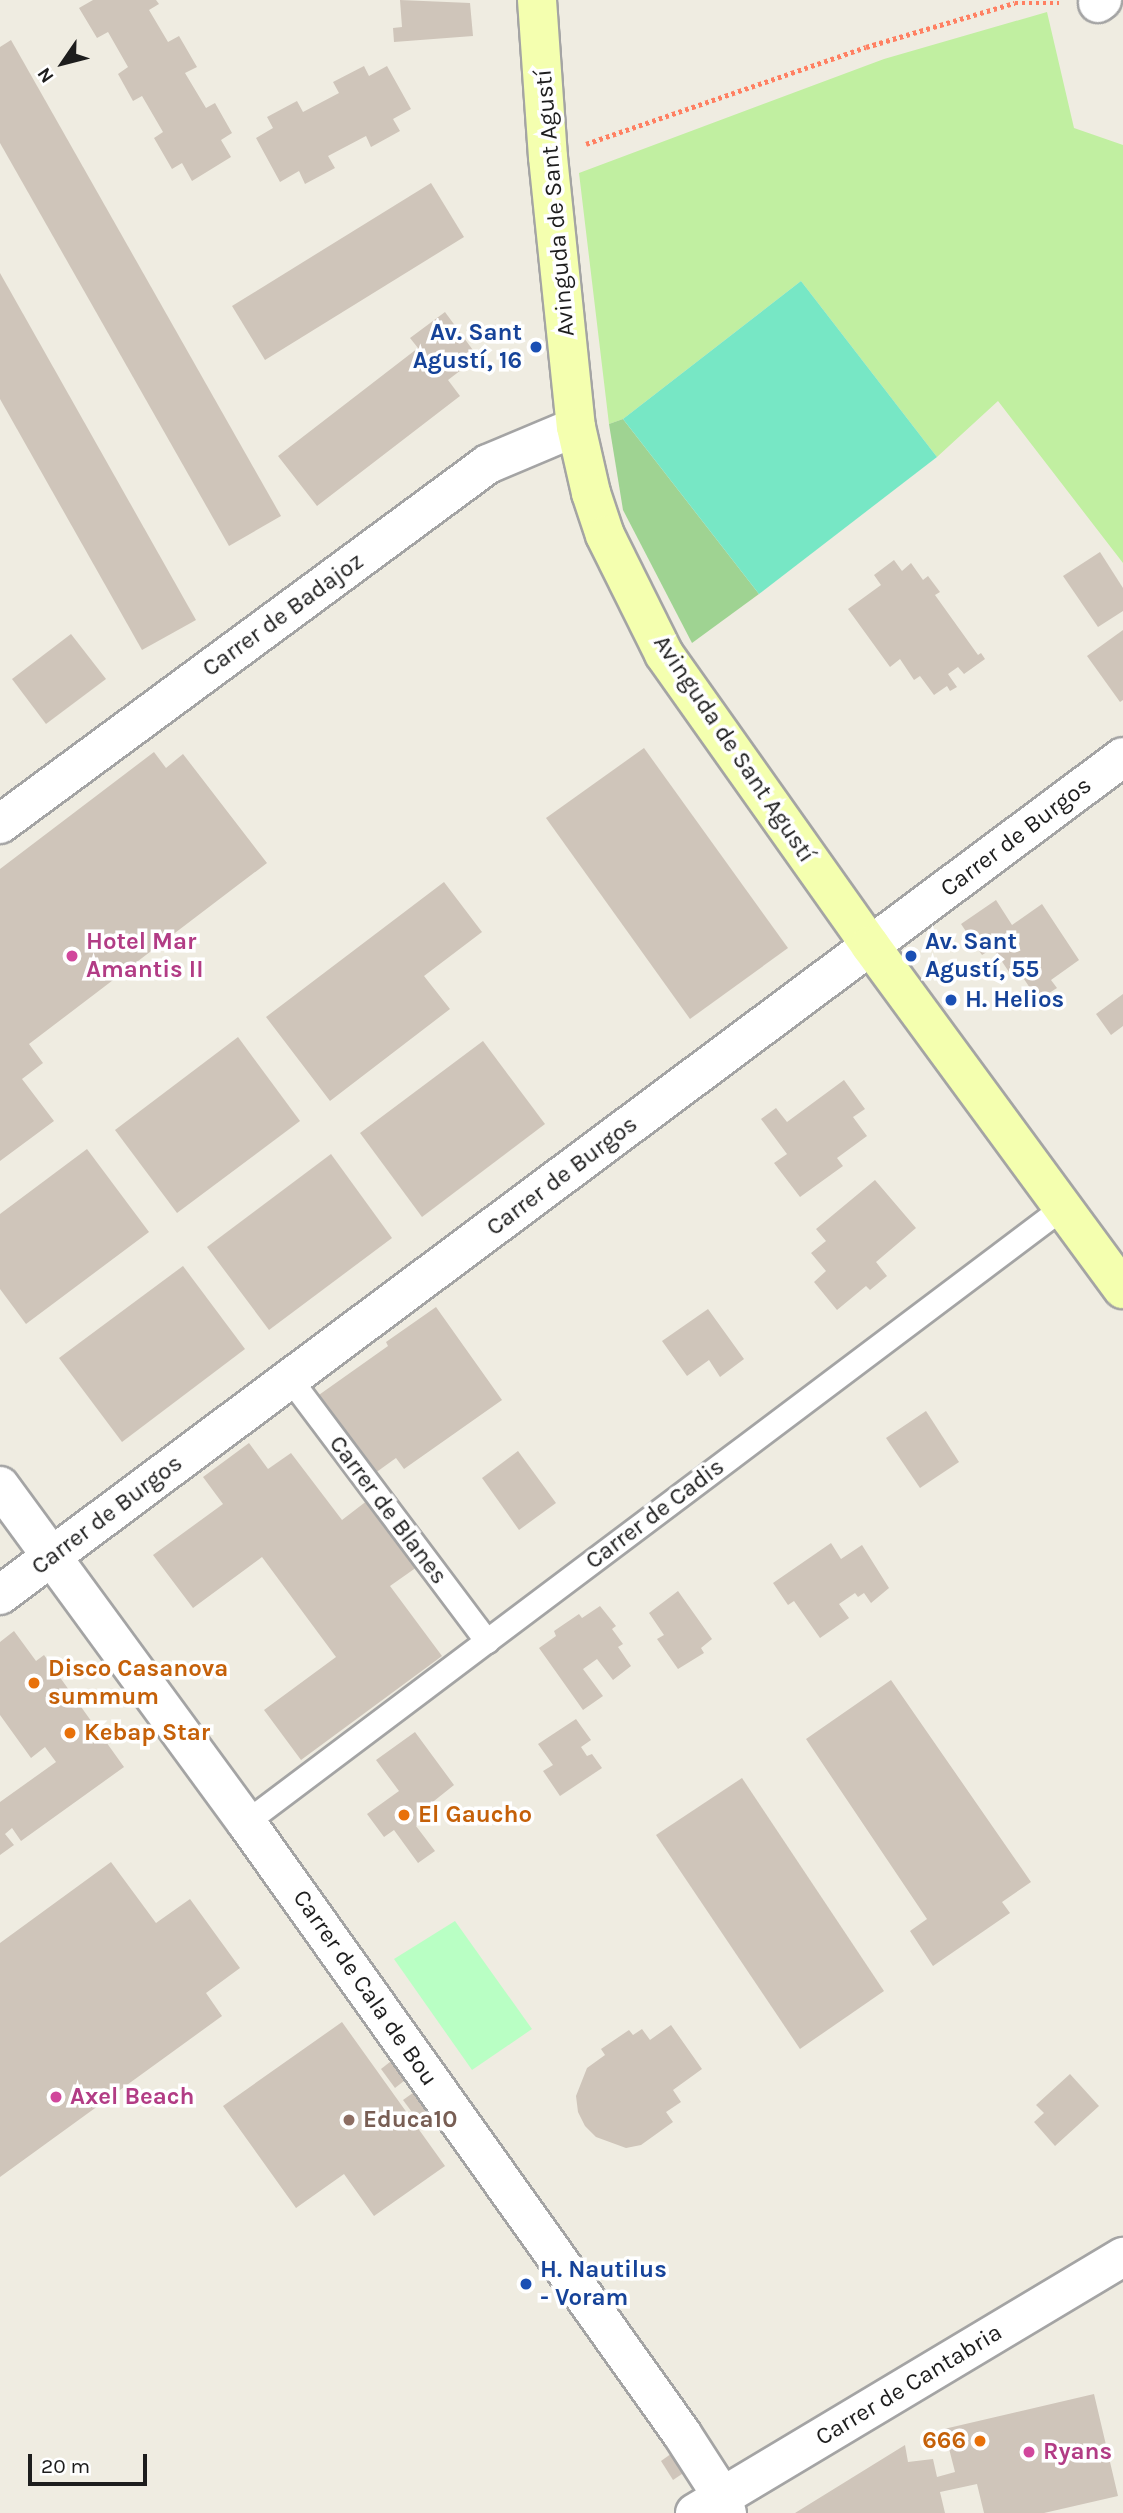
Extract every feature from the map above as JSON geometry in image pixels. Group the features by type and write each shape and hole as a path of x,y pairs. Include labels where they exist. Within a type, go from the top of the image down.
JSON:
{"street":[{"name":"Avinguda de Sant Agustí","path":"537,0 548,157 576,427 591,492 605,535 664,654 870,945 1123,1289"},
{"name":"Carrer de Badajoz","path":"0,824 488,464 576,427"},
{"name":"Carrer de Burgos","path":"0,1595 1123,757"},
{"name":"Carrer de Cala de Bou","path":"0,1486 246,1822 682,2434 714,2508"},
{"name":"Carrer de Cantabria","path":"714,2508 1123,2257"}],"lane":[{"name":"Carrer de Cadis","path":"246,1822 1063,1207"},
{"name":"Carrer de Blanes","path":"290,1379 487,1641"}],"path":[{"path":"548,157 866,47 1015,3 1100,2"}],"green space":[{"path":"1047,12 1074,128 1123,145 1123,563 998,401 937,457 801,281 623,419 609,424 579,173 884,59"},
{"path":"801,281 937,457 759,594 623,419"},
{"path":"623,419 759,594 692,643 623,510 609,424"},
{"path":"455,1921 532,2029 472,2070 394,1959"}],"building":[{"path":"93,0 156,0 159,4 149,10 168,42 179,36 197,67 185,73 206,108 215,103 232,133 221,140 231,157 192,181 182,163 172,169 154,138 163,132 142,96 133,101 118,74 128,67 108,32 97,38 79,8"},
{"path":"400,0 470,3 473,36 394,42 393,28 402,27"},
{"path":"11,40 281,516 229,546 0,143 0,47"},
{"path":"364,66 369,76 387,66 411,109 393,119 400,131 371,147 366,136 328,156 335,168 305,184 299,171 280,182 256,138 273,128 267,117 297,101 303,112 339,93 333,82"},
{"path":"431,183 464,237 265,360 232,306"},
{"path":"0,273 196,620 142,650 0,399"},
{"path":"445,312 478,357 448,380 460,396 317,506 278,456 418,348 410,338"},
{"path":"1100,552 1123,588 1123,611 1098,627 1063,576"},
{"path":"894,560 902,571 911,563 923,580 928,576 940,592 935,595 978,655 981,653 985,659 964,674 958,667 948,674 957,687 950,691 947,686 934,695 920,676 914,680 900,659 890,667 848,609 881,585 874,575"},
{"path":"1123,630 1123,700 1120,702 1087,656"},
{"path":"71,634 106,679 46,724 12,679"},
{"path":"644,748 788,948 690,1019 546,818"},
{"name":"Hotel Mar Amantis II","path":"154,752 166,768 183,754 267,863 29,1044 43,1063 22,1079 54,1121 0,1161 0,869"},
{"path":"444,882 482,932 424,976 450,1009 330,1101 266,1017"},
{"path":"996,900 1012,925 1042,904 1079,960 1051,980 1057,988 1038,1000 1016,967 1009,972 993,948 982,955 961,924"},
{"path":"1123,994 1123,1026 1111,1035 1096,1014"},
{"path":"238,1037 300,1121 177,1213 115,1130"},
{"path":"483,1041 545,1124 422,1217 360,1133"},
{"path":"844,1080 865,1109 853,1117 867,1136 837,1158 843,1166 800,1197 774,1163 787,1154 761,1119 776,1108 787,1122"},
{"path":"87,1149 149,1232 26,1324 0,1289 0,1214"},
{"path":"331,1154 392,1238 269,1330 207,1247"},
{"path":"875,1180 916,1228 876,1262 887,1276 870,1290 866,1286 837,1310 814,1282 826,1271 811,1253 826,1241 816,1229"},
{"path":"183,1266 245,1349 122,1442 59,1358"},
{"path":"436,1307 502,1400 404,1469 396,1458 371,1476 316,1397 388,1346 386,1342"},
{"path":"708,1309 744,1359 720,1377 709,1360 687,1376 662,1341"},
{"path":"926,1411 959,1462 920,1488 886,1438"},
{"path":"249,1443 268,1469 291,1453 342,1520 368,1500 417,1567 390,1586 442,1656 301,1760 264,1710 336,1657 262,1557 193,1608 153,1555 223,1504 203,1477"},
{"path":"518,1451 556,1503 519,1530 482,1478"},
{"path":"831,1543 841,1559 862,1545 889,1588 871,1603 864,1593 858,1597 855,1593 839,1604 849,1618 820,1638 794,1601 788,1605 773,1583"},
{"path":"678,1591 712,1639 701,1648 704,1653 678,1669 657,1639 664,1635 649,1613"},
{"path":"600,1606 616,1626 612,1629 623,1644 618,1647 631,1666 613,1680 597,1659 583,1669 603,1696 583,1710 539,1648 556,1636 554,1631 579,1614 582,1618"},
{"path":"14,1631 36,1661 44,1655 124,1767 21,1841 12,1828 5,1834 14,1845 0,1855 0,1802 56,1762 45,1747 31,1758 0,1715 0,1642"},
{"path":"891,1680 1031,1882 1002,1902 1010,1913 933,1966 910,1931 927,1919 806,1739"},
{"path":"576,1719 591,1740 581,1747 587,1756 592,1754 602,1768 560,1796 543,1771 553,1765 538,1744"},
{"path":"415,1732 454,1785 429,1805 435,1813 416,1826 435,1851 418,1863 394,1830 384,1837 367,1814 399,1791 376,1760"},
{"path":"742,1778 884,1991 800,2049 656,1835"},
{"name":"Axel Beach","path":"111,1862 156,1923 190,1899 240,1968 206,1993 222,2016 0,2177 0,1943"},
{"path":"342,2022 445,2166 374,2216 344,2174 296,2208 223,2106"},
{"path":"671,2025 702,2069 673,2090 681,2102 666,2112 673,2122 641,2145 626,2148 596,2137 585,2126 578,2112 576,2096 587,2068 605,2055 601,2049 629,2030 633,2035 642,2029 650,2040"},
{"path":"395,2058 409,2077 395,2088 381,2069"},
{"path":"1070,2074 1099,2106 1055,2146 1034,2122 1044,2113 1036,2105"},
{"path":"417,2090 431,2108 417,2119 403,2100"},
{"name":"Ryans","path":"1094,2394 1118,2496 1044,2513 984,2513 977,2484 940,2492 945,2513 795,2513 905,2445 908,2462 933,2459 937,2477 955,2472 944,2429"},
{"path":"675,2451 688,2470 673,2480 661,2461"}],"place":[{"name":"Av. Sant Agustí, 16","path":"536,347"},
{"name":"Hotel Mar Amantis II","path":"72,956"},
{"name":"Av. Sant Agustí, 55","path":"911,956"},
{"name":"H. Helios","path":"951,1000"},
{"name":"Disco Casanova summum","path":"34,1683"},
{"name":"Kebap Star","path":"70,1733"},
{"name":"El Gaucho","path":"404,1815"},
{"name":"Axel Beach","path":"56,2097"},
{"name":"Educa10","path":"349,2120"},
{"name":"H. Nautilus - Voram","path":"526,2284"},
{"name":"666","path":"980,2441"},
{"name":"Ryans","path":"1029,2452"}]}
